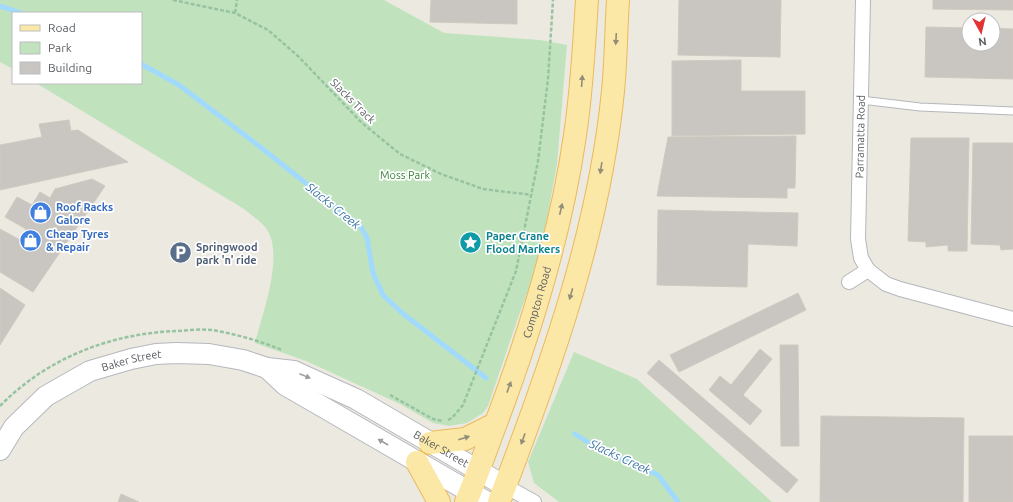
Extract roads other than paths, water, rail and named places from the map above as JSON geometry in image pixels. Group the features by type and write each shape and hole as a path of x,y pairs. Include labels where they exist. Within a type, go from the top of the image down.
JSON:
{"main road":[{"name":"Compton Road","path":"474,499 478,471 532,322 563,203 575,137 582,85 587,0"},
{"path":"502,494 555,350 577,274 590,221 600,177 613,91 618,0"},
{"path":"430,443 465,439 495,424"},
{"path":"417,462 439,502"}],"street":[{"name":"Parramatta Road","path":"863,0 858,239 861,258 868,270 886,284 1013,319"},
{"path":"849,282 868,270"},
{"name":"Baker Street","path":"0,450 7,430 46,396 90,371 131,359 156,354 202,353 243,360 267,368 294,372 316,380 356,400 478,471 502,494"},
{"name":"Baker Street","path":"267,368 285,385 417,462 474,499"},
{"path":"502,494 534,502"}],"lane":[{"path":"861,100 920,107 1013,111"}],"waterway":[{"name":"Slacks Creek","path":"0,6 18,12"},
{"name":"Slacks Creek","path":"142,65 179,85 361,227 367,238 373,273 383,295 401,312 486,378"},
{"name":"Slacks Creek","path":"575,434 594,446 658,475 678,502"}],"place":[{"name":"Roof Racks Galore","path":"41,213"},
{"name":"Cheap Tyres & Repair","path":"31,240"},
{"name":"Paper Crane Flood Markers","path":"471,242"},
{"name":"Springwood park 'n' ride","path":"180,253"}],"park label":[{"name":"Moss Park","path":"405,175"}]}
